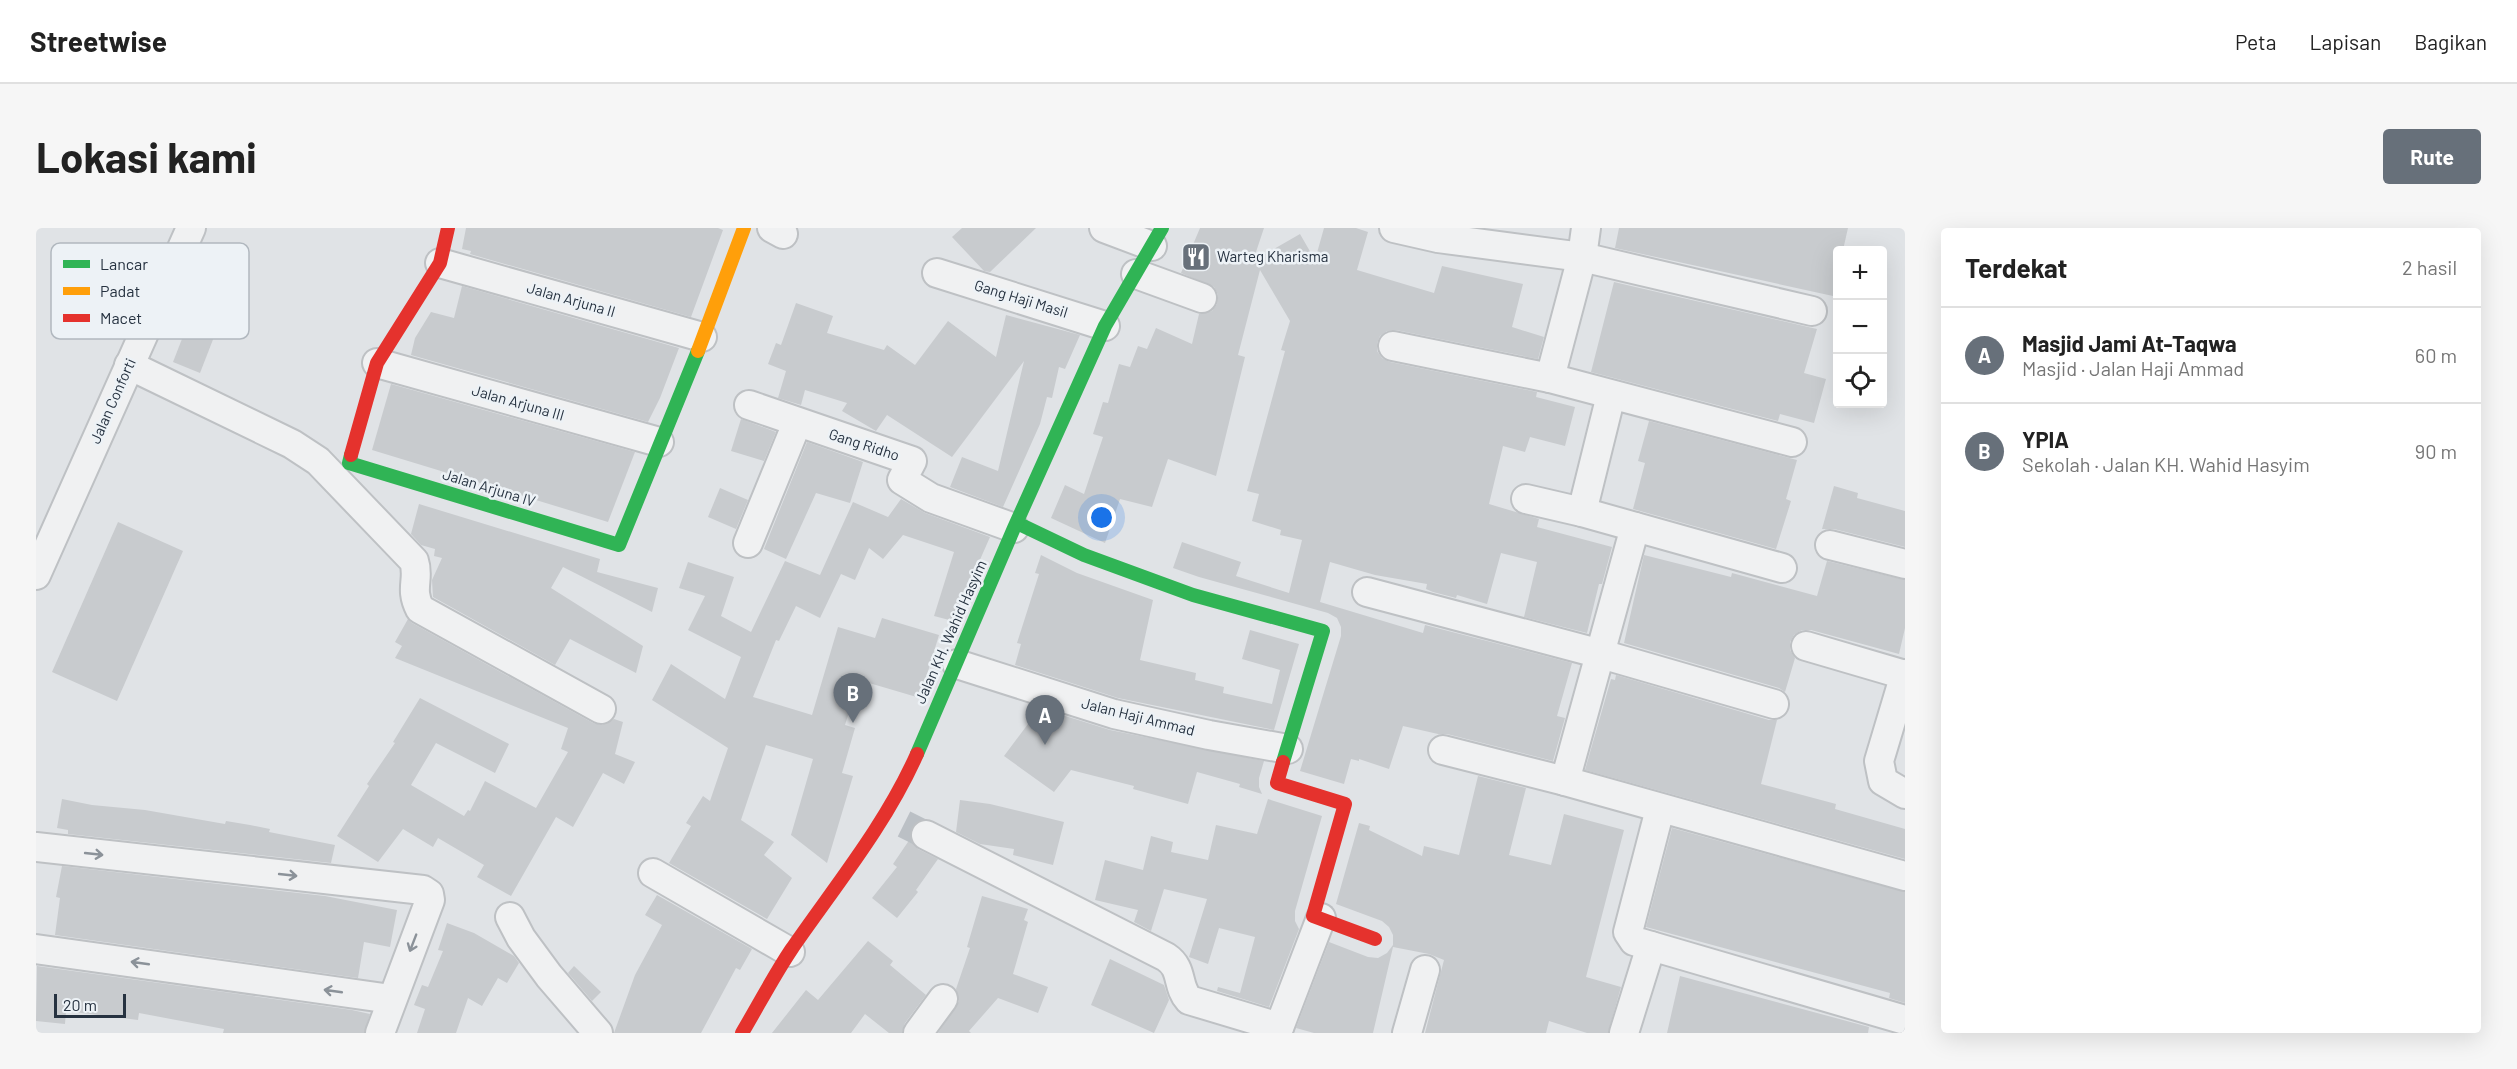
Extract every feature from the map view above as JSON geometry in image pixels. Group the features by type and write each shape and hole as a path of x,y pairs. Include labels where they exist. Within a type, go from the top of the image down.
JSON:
{"street":[{"name":"Jalan Conforti","path":"184,243 191,228"},
{"path":"377,363 441,263 448,228"},
{"path":"658,442 677,406 702,337 729,291 744,228"},
{"path":"1104,228 1157,237"},
{"path":"1394,228 1439,233 1582,257 1812,311"},
{"path":"1550,378 1582,257 1586,228"},
{"name":"Jalan KH. Wahid Hasyim","path":"744,1032 790,952 856,860 905,824 909,771 1015,525 1105,326 1157,237"},
{"name":"Jalan Arjuna II","path":"441,263 702,337"},
{"name":"Gang Haji Masil","path":"937,273 1105,326"},
{"path":"1136,274 1202,298"},
{"name":"Jalan Conforti","path":"36,575 141,339"},
{"path":"1393,346 1550,378 1792,442"},
{"name":"Jalan Arjuna III","path":"377,363 658,442"},
{"name":"Jalan Arjuna IV","path":"377,363 349,463 619,545 658,442"},
{"path":"129,365 292,444 318,461 414,561 417,568 413,592 420,609 601,709"},
{"path":"1582,512 1611,395"},
{"name":"Gang Ridho","path":"749,405 912,461 902,480 931,498 1015,525"},
{"path":"748,543 797,423"},
{"path":"1526,500 1582,512 1782,568"},
{"path":"1015,525 1084,555 1193,595 1323,631 1277,783 1345,804 1312,916 1375,939"},
{"path":"1565,781 1635,527"},
{"path":"1830,545 1905,564"},
{"path":"1367,592 1601,654 1774,704"},
{"path":"1806,646 1905,675 1879,761 1894,788"},
{"name":"Jalan Haji Ammad","path":"957,664 1114,714 1209,735 1288,749"},
{"path":"1443,750 1565,781 1905,876"},
{"path":"1660,809 1628,932 1634,941 1905,1020"},
{"path":"905,824 1166,957 1177,966 1184,995 1189,1000 1278,1030 1321,918"},
{"path":"36,847 423,890 429,894 430,900 380,1033"},
{"path":"654,873 790,952"},
{"path":"510,917 521,938 549,976 598,1033"},
{"path":"1624,1033 1651,946"},
{"path":"36,949 391,999"},
{"path":"1407,1033 1425,970"},
{"path":"918,1033 943,999"}],"building":[{"path":"466,228 718,228 723,230 691,317 470,254 471,251 462,249"},
{"path":"962,228 1036,228 990,272 984,271 952,237"},
{"path":"1200,228 1264,228 1253,261 1300,234 1315,260 1324,228 1356,228 1368,232 1357,270 1434,293 1442,266 1523,284 1512,327 1544,337 1538,359 1396,330 1387,331 1380,336 1377,351 1382,358 1390,362 1537,392 1536,397 1575,407 1565,446 1530,437 1525,452 1503,446 1489,504 1539,519 1537,527 1612,547 1602,584 1599,584 1587,633 1524,617 1537,562 1501,553 1487,604 1457,595 1456,598 1433,592 1426,589 1427,584 1375,575 1330,562 1320,602 1423,633 1425,625 1572,663 1557,716 1565,718 1553,761 1447,734 1403,726 1389,769 1359,759 1359,761 1351,759 1344,784 1300,771 1341,636 1341,627 1337,618 1328,613 1173,568 1182,542 1241,562 1236,576 1289,593 1302,540 1280,535 1281,530 1252,521 1259,494 1247,491 1285,351 1281,350 1290,321 1260,270 1238,355 1245,357 1216,476 1168,459 1152,507 1120,499 1105,543 1051,518 1065,485 1084,494 1103,437 1093,434 1103,402 1108,403 1119,364 1130,367 1138,346 1147,349 1156,328 1192,344 1199,314 1212,311 1217,304 1218,295 1214,287 1181,273"},
{"path":"1619,228 1848,228 1844,246 1833,246 1833,296 1615,248"},
{"path":"1614,282 1817,329 1804,373 1826,379 1814,423 1780,414 1778,421 1591,372"},
{"path":"462,286 679,348 648,422 411,355 415,338 431,312 454,318"},
{"path":"796,303 833,316 827,333 884,350 887,345 915,365 948,321 996,357 1006,315 1080,335 1065,369 1059,367 1052,398 1047,397 1040,424 1003,507 950,487 962,457 998,471 1024,361 952,457 887,415 876,431 842,411 847,403 805,390 801,405 778,398 786,371 768,364 776,343 781,345"},
{"path":"182,339 213,339 200,373 173,362"},
{"path":"391,384 635,452 608,522 372,450"},
{"path":"741,419 776,432 764,461 731,451"},
{"path":"1649,421 1797,460 1786,499 1791,501 1776,549 1633,509 1645,463 1638,461"},
{"path":"807,442 863,462 850,503 816,493 786,559 764,549"},
{"path":"1834,486 1858,493 1857,498 1905,511 1905,547 1834,529 1822,529"},
{"path":"720,488 748,500 736,529 708,517"},
{"path":"901,499 925,513 990,537 953,621 934,616 954,552 903,535 883,559 869,548 855,580 841,574 820,618 796,606 779,641 776,640 753,697 812,715 838,627 875,638 882,618 939,635 920,698 859,680 845,725 855,728 842,773 853,776 827,863 791,835 813,759 766,745 741,820 774,842 764,855 792,878 767,919 669,863 691,826 686,823 703,796 710,801 728,748 652,700 671,664 725,699 741,657 688,630 705,596 679,588 688,562 734,577 721,616 751,632 785,561 820,575 853,502 888,517"},
{"path":"419,504 600,559 597,572 658,588 652,612 563,567 551,588 643,646 636,673 570,639 555,665 433,597 432,580 442,558 434,556 435,549 421,545 411,534"},
{"path":"118,522 183,551 117,701 52,672"},
{"path":"1041,555 1077,573 1153,600 1140,660 1196,673 1195,680 1224,687 1223,693 1272,704 1280,670 1242,659 1250,630 1299,644 1274,730 1118,698 1015,665 1021,644 1017,643 1039,574 1035,573"},
{"path":"1644,555 1731,577 1732,573 1817,596 1827,561 1905,580 1905,628 1899,654 1811,630 1802,630 1794,635 1790,642 1790,650 1795,658 1785,692 1779,688 1624,643"},
{"path":"408,619 593,723 602,725 614,719 623,722 615,754 635,762 624,784 603,773 573,827 556,817 511,896 477,877 484,865 438,838 433,847 403,829 378,862 337,836 420,698 509,744 495,773 436,743 411,785 464,816 468,810 470,811 485,781 536,808 568,752 561,749 568,728 395,658 402,646 395,642"},
{"path":"1616,675 1769,720 1777,720 1761,784 1836,804 1835,809 1905,829 1905,859 1585,770 1611,679 1615,680"},
{"path":"1040,708 1110,730 1264,761 1259,778 1262,794 1239,787 1240,784 1197,772 1188,804 1133,789 1134,786 1071,770 1054,792 1004,756"},
{"path":"1478,776 1526,788 1509,855 1551,865 1564,814 1624,830 1586,977 1621,987 1608,1033 1587,1033 1549,1021 1546,1033 1425,1033 1444,960 1429,954 1393,947 1373,1033 1314,1033 1296,1028 1329,942 1368,957 1378,958 1387,953 1393,945 1393,935 1382,921 1336,904 1359,823 1370,826 1369,830 1422,856 1424,846 1459,855"},
{"path":"62,799 225,824 226,821 250,825 270,829 269,832 335,845 331,863 68,834 68,830 57,828"},
{"path":"1268,799 1322,816 1295,911 1295,921 1299,929 1269,1007 1217,991 1218,987 1240,993 1255,937 1219,928 1208,964 1189,957 1207,899 1164,889 1151,931 1134,922 1138,910 1095,900 1105,860 1143,870 1151,836 1173,842 1171,852 1208,860 1216,825 1257,834"},
{"path":"960,800 990,804 1064,822 1053,865 1013,855 1014,849 980,844 956,832"},
{"path":"1672,828 1905,892 1905,1003 1889,998 1890,993 1646,927"},
{"path":"910,839 918,849 938,859 916,890 918,892 897,918 872,898 897,867 893,864"},
{"path":"62,866 325,896 397,910 390,947 364,942 358,978 55,935 60,898 56,897"},
{"path":"657,895 752,949 740,970 736,968 701,1033 614,1033 635,975 662,925 645,915"},
{"path":"982,896 1028,909 1024,920 1028,922 1013,974 1048,987 1038,1013 998,998 969,1031 971,1033 938,1033 959,1001 956,989 970,948 967,947"},
{"path":"447,923 474,933 514,956 519,963 507,983 498,978 482,1006 468,998 456,1033 417,1033 425,1009 414,1005 422,985 428,987 443,951 438,950"},
{"path":"868,941 893,961 890,965 926,995 905,1023 902,1033 889,1033 865,1014 851,1033 772,1033 806,990 818,1000"},
{"path":"1110,959 1164,985 1169,1000 1154,1033 1091,1005"},
{"path":"37,966 370,1014 364,1033 223,1033 224,1029 139,1013 138,1020 66,1011 65,1024 36,1021"},
{"path":"574,966 601,992 592,1001 568,973"},
{"path":"1680,976 1869,1027 1868,1033 1667,1033"}],"tunnel":[{"path":"904,824 926,835"}],"traffic: fast":[{"path":"917,754 1014,528 1105,326 1162,228"},
{"path":"351,455 349,463 619,545 698,351"},
{"path":"1017,523 1084,555 1193,595 1323,631 1283,762"}],"traffic: slow":[{"path":"698,351 744,228"}],"traffic: jam":[{"path":"351,455 377,363 440,263 448,228"},
{"path":"742,1033 791,950 875,831 917,754"},
{"path":"1283,762 1277,783 1345,804 1313,916 1375,939"}],"place":[{"name":"Warteg Kharisma","path":"1196,257"},
{"name":"YPIA","path":"853,723"},
{"name":"Masjid Jami At-Taqwa","path":"1045,745"}]}
